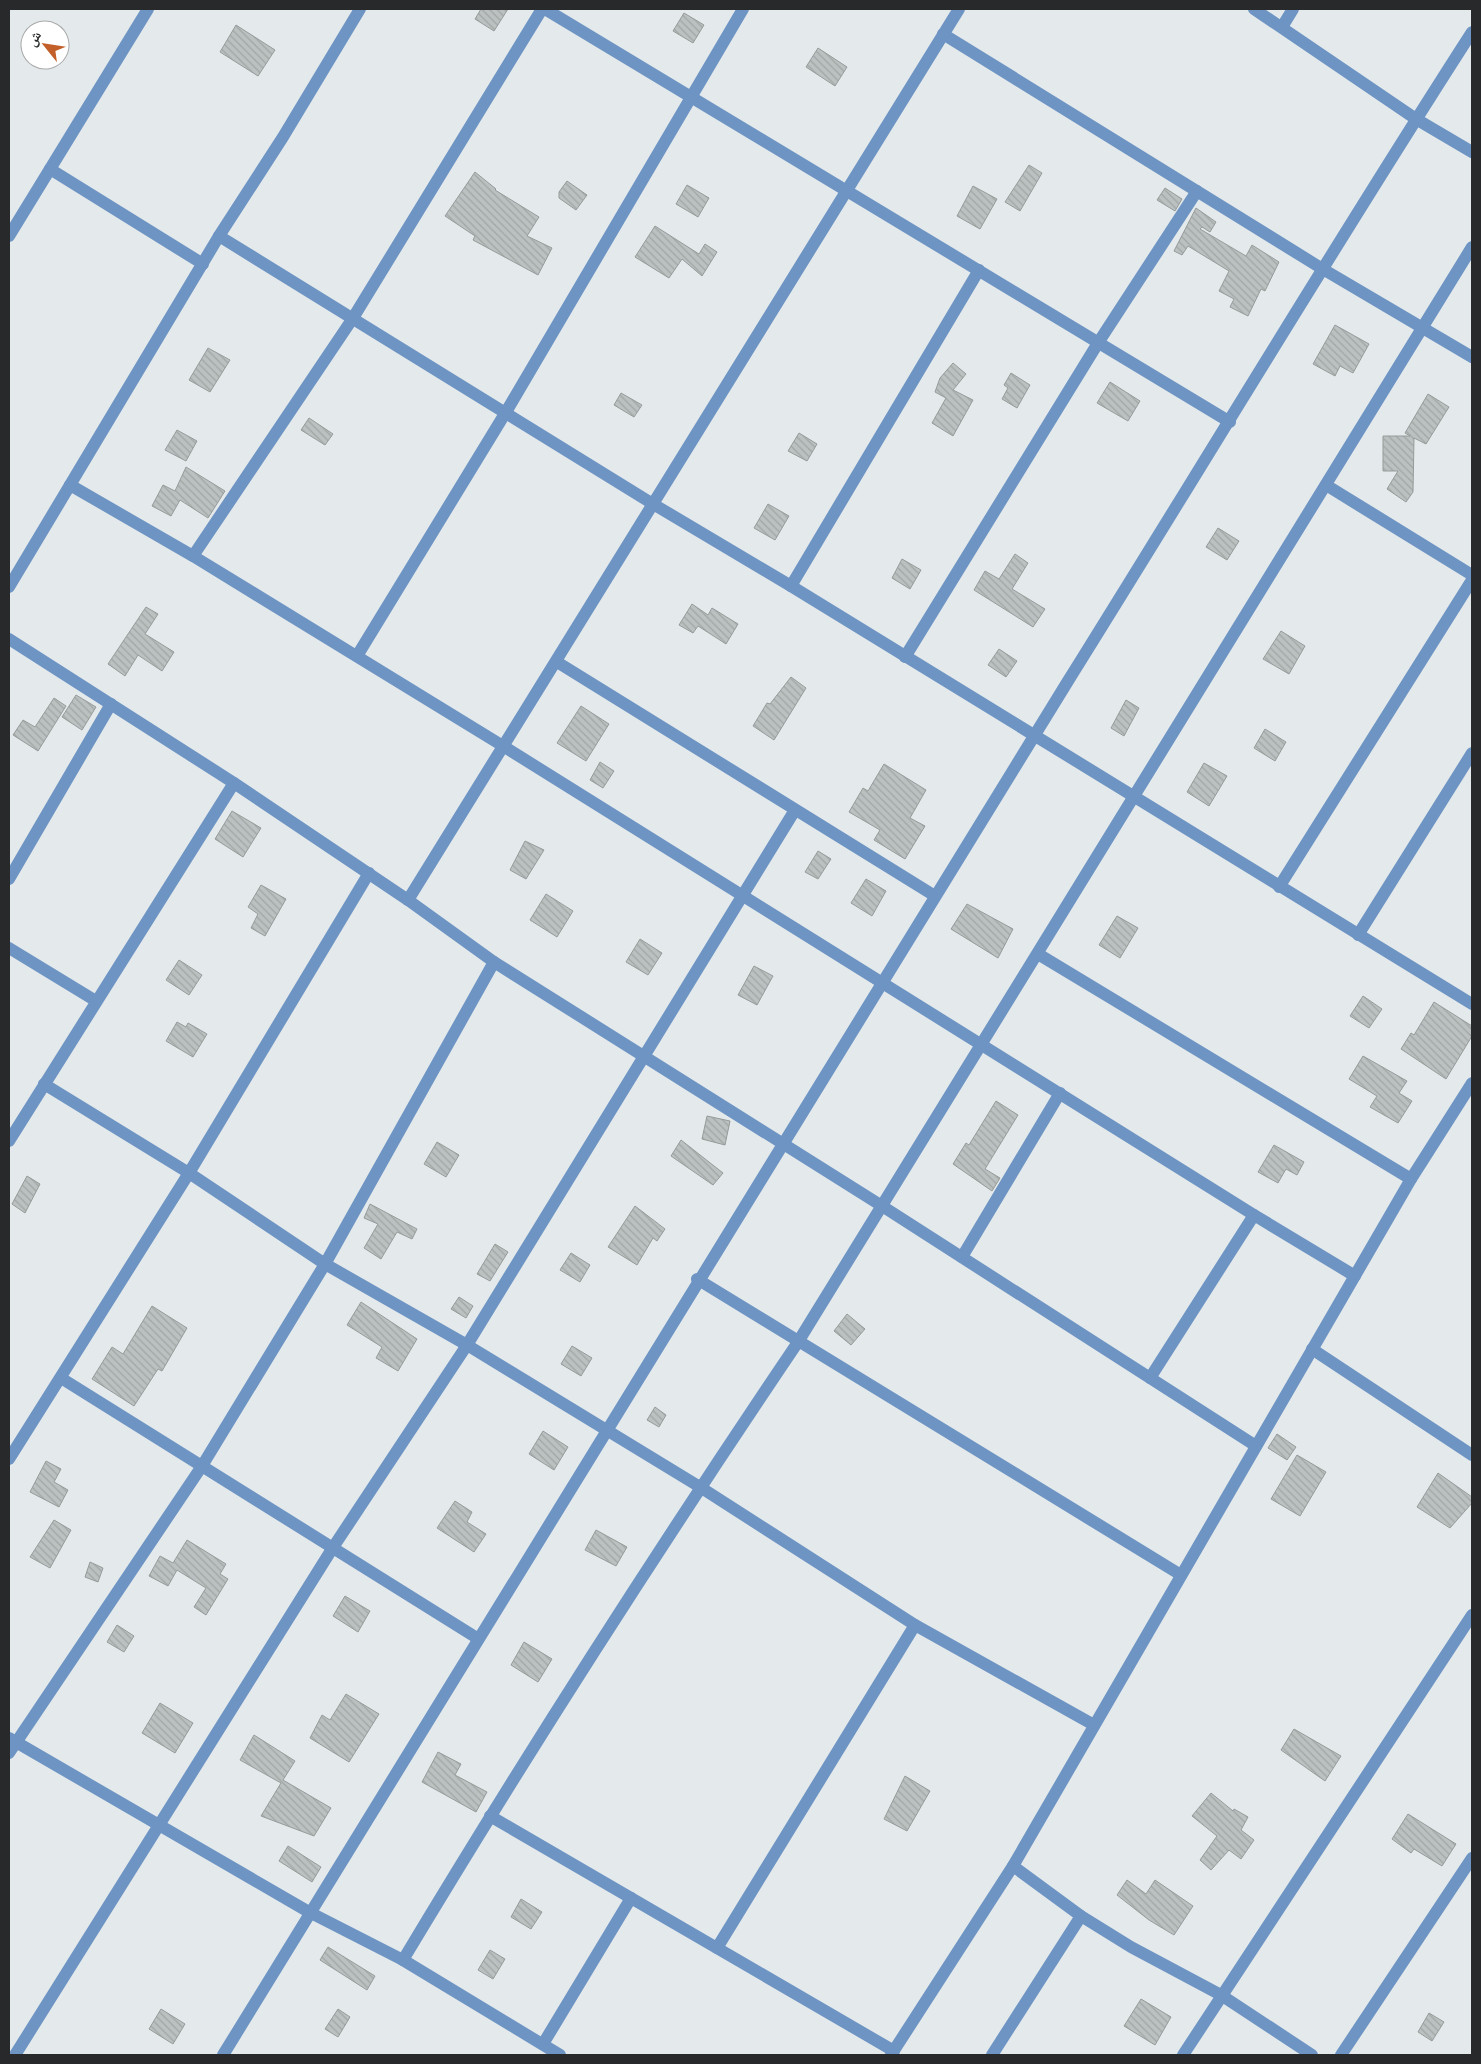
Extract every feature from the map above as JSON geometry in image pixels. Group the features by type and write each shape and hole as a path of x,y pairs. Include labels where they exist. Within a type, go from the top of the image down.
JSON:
{"street":[{"path":"10,231 148,9"},
{"path":"9,586 220,236 283,137 360,9"},
{"path":"193,556 353,318 544,9 1230,422"},
{"path":"357,656 506,412 743,9"},
{"path":"408,900 557,662 959,9"},
{"path":"1254,9 1282,26 1416,120 1472,152"},
{"path":"1282,26 1293,9"},
{"path":"223,2055 781,1142 1230,422 1321,268 1472,32"},
{"path":"943,34 1321,268 1472,357"},
{"path":"50,169 203,264"},
{"path":"905,657 1098,343 1196,191"},
{"path":"220,236 653,504 791,586 1472,1004"},
{"path":"403,1960 490,1816 700,1487 798,1342 1472,247"},
{"path":"791,586 979,270"},
{"path":"1326,484 1472,575"},
{"path":"70,485 193,556 357,656 1355,1276"},
{"path":"1279,887 1472,580"},
{"path":"9,640 234,783 369,873 494,962 646,1056 1256,1446"},
{"path":"557,662 935,896"},
{"path":"9,878 111,704"},
{"path":"1358,935 1472,753"},
{"path":"9,1140 234,783"},
{"path":"16,2055 161,1826 332,1549 467,1345 646,1056 795,810"},
{"path":"9,1460 189,1173 369,873"},
{"path":"9,948 96,1001"},
{"path":"1038,954 1412,1179"},
{"path":"494,962 325,1264 202,1466 11,1745 161,1826 309,1912 403,1960 560,2055"},
{"path":"490,1816 893,2053 1013,1866 1312,1349 1412,1179 1472,1083"},
{"path":"44,1084 189,1173 325,1264 467,1345 700,1487 915,1625 1094,1725"},
{"path":"962,1257 1060,1093"},
{"path":"1150,1378 1254,1215"},
{"path":"697,1279 1181,1575"},
{"path":"1312,1349 1472,1456"},
{"path":"61,1378 477,1638"},
{"path":"1183,2055 1472,1615"},
{"path":"717,1948 915,1625"},
{"path":"1341,2055 1472,1858"},
{"path":"1013,1866 1081,1916 1131,1947 1221,1995 1312,2055"},
{"path":"543,2044 631,1898"},
{"path":"992,2055 1081,1916"}],"building":[{"path":"481,9 508,9 494,31 475,19"},
{"path":"684,13 704,25 693,43 673,31"},
{"path":"236,25 275,50 258,76 220,52"},
{"path":"818,48 847,67 835,86 806,67"},
{"path":"1029,165 1042,173 1020,211 1005,202"},
{"path":"475,172 495,190 539,217 527,236 552,248 538,275 473,240 475,236 445,216"},
{"path":"567,181 587,195 576,210 559,198 559,192"},
{"path":"687,185 709,198 698,217 676,204"},
{"path":"973,186 997,199 980,229 957,216"},
{"path":"1165,188 1182,199 1175,211 1157,200"},
{"path":"1196,208 1216,222 1210,232 1202,227 1200,229 1246,256 1252,245 1279,262 1265,291 1261,289 1248,316 1230,307 1234,299 1219,291 1229,271 1188,246 1182,255 1174,251"},
{"path":"655,226 699,254 705,244 717,252 702,276 682,259 669,278 635,257"},
{"path":"1335,325 1369,344 1353,373 1340,366 1335,376 1313,364"},
{"path":"208,348 230,360 210,392 189,380"},
{"path":"953,363 966,374 953,390 973,400 953,436 932,423 946,398 935,392 940,378"},
{"path":"1011,373 1030,385 1017,408 1002,399 1008,388 1004,385"},
{"path":"1110,382 1140,401 1128,421 1097,403"},
{"path":"621,393 642,405 634,417 614,405"},
{"path":"1428,394 1449,407 1426,444 1414,438 1413,492 1406,502 1387,489 1398,471 1383,471 1383,436 1410,436 1405,433"},
{"path":"309,418 333,434 325,445 301,430"},
{"path":"177,430 197,441 186,461 165,450"},
{"path":"799,433 817,444 807,461 788,451"},
{"path":"186,467 225,491 208,518 180,500 171,516 152,506 163,485 175,491"},
{"path":"768,504 789,516 775,540 754,528"},
{"path":"1218,528 1239,541 1227,560 1206,547"},
{"path":"1015,554 1028,563 1012,589 1045,609 1033,627 974,590 985,571 999,579"},
{"path":"902,559 921,570 910,589 892,578"},
{"path":"692,604 708,615 712,608 738,624 726,644 698,626 693,633 679,625"},
{"path":"146,607 158,614 145,634 174,652 162,671 138,655 125,676 108,664"},
{"path":"1281,631 1305,646 1289,674 1263,659"},
{"path":"999,649 1017,661 1006,677 988,665"},
{"path":"791,677 806,688 774,740 753,726 767,703 770,704"},
{"path":"76,695 96,707 82,730 62,717"},
{"path":"54,698 66,706 38,751 13,735 23,720 35,727"},
{"path":"1126,700 1139,708 1124,736 1111,728"},
{"path":"581,706 609,724 586,761 557,743"},
{"path":"1265,729 1286,742 1275,761 1254,748"},
{"path":"600,762 614,771 603,788 590,780"},
{"path":"1204,763 1227,776 1209,806 1187,792"},
{"path":"884,764 926,790 910,818 925,826 905,859 874,840 880,830 849,812 863,788 868,791"},
{"path":"232,811 261,828 243,857 215,839"},
{"path":"525,841 544,850 526,879 510,870"},
{"path":"818,851 831,859 818,879 805,872"},
{"path":"866,879 886,891 872,916 851,903"},
{"path":"261,885 286,899 265,936 251,928 258,914 248,907"},
{"path":"546,894 573,911 557,937 530,920"},
{"path":"967,904 1013,929 998,958 951,929"},
{"path":"1117,916 1138,928 1120,958 1099,945"},
{"path":"640,939 662,953 648,975 626,962"},
{"path":"179,960 202,975 189,995 166,980"},
{"path":"754,966 773,976 757,1005 738,995"},
{"path":"1363,996 1382,1009 1369,1028 1350,1016"},
{"path":"1434,1002 1472,1026 1472,1036 1446,1079 1401,1049 1411,1033 1414,1035"},
{"path":"177,1022 186,1027 188,1023 207,1034 193,1057 166,1041"},
{"path":"1363,1056 1407,1081 1399,1093 1412,1101 1398,1123 1370,1107 1377,1096 1349,1079"},
{"path":"996,1101 1018,1115 985,1169 1000,1178 992,1191 953,1164 966,1143 969,1145"},
{"path":"707,1116 730,1121 725,1145 702,1139"},
{"path":"681,1140 723,1173 713,1185 671,1156"},
{"path":"437,1142 459,1155 446,1177 424,1164"},
{"path":"1274,1145 1304,1162 1297,1175 1286,1169 1278,1183 1258,1172"},
{"path":"27,1176 40,1184 25,1213 12,1204"},
{"path":"370,1204 417,1229 412,1239 397,1232 381,1259 364,1248 378,1224 364,1218"},
{"path":"635,1206 665,1229 657,1241 653,1238 637,1265 608,1247"},
{"path":"495,1244 508,1252 490,1281 477,1274"},
{"path":"571,1253 590,1265 580,1282 560,1270"},
{"path":"459,1297 473,1306 466,1318 451,1309"},
{"path":"361,1302 417,1339 398,1371 376,1358 382,1347 347,1325"},
{"path":"152,1306 187,1328 162,1371 158,1369 134,1406 92,1379 112,1347 123,1354"},
{"path":"847,1314 865,1329 851,1345 834,1331"},
{"path":"572,1346 592,1358 581,1376 561,1364"},
{"path":"655,1407 666,1415 659,1427 647,1420"},
{"path":"543,1431 568,1447 554,1470 529,1454"},
{"path":"1277,1434 1296,1447 1287,1460 1268,1448"},
{"path":"1297,1455 1326,1472 1300,1516 1271,1499"},
{"path":"46,1461 61,1469 54,1482 68,1490 59,1507 30,1492"},
{"path":"1438,1473 1472,1497 1472,1503 1450,1528 1417,1507"},
{"path":"455,1501 472,1512 467,1522 486,1534 474,1552 437,1528"},
{"path":"54,1520 71,1530 50,1568 30,1557"},
{"path":"596,1530 627,1547 616,1566 585,1550"},
{"path":"187,1540 226,1564 220,1574 228,1579 206,1615 194,1607 206,1588 177,1570 168,1586 149,1576 160,1556 173,1563"},
{"path":"90,1562 103,1568 98,1582 85,1577"},
{"path":"345,1596 370,1611 358,1632 333,1616"},
{"path":"117,1625 134,1636 124,1652 107,1642"},
{"path":"524,1642 552,1659 538,1682 511,1665"},
{"path":"346,1694 379,1714 349,1762 310,1738 322,1715 330,1720"},
{"path":"160,1703 193,1723 175,1753 142,1733"},
{"path":"1294,1729 1341,1756 1325,1781 1281,1750"},
{"path":"254,1735 295,1761 283,1780 331,1808 314,1836 261,1816 281,1783 240,1760"},
{"path":"438,1752 461,1764 455,1775 487,1792 476,1812 422,1782"},
{"path":"905,1776 930,1791 907,1831 884,1819"},
{"path":"1211,1793 1233,1811 1234,1809 1248,1817 1241,1830 1254,1840 1241,1859 1229,1850 1211,1870 1200,1860 1217,1836 1192,1816"},
{"path":"1408,1814 1456,1844 1442,1866 1414,1849 1411,1853 1392,1839"},
{"path":"288,1846 321,1867 312,1882 279,1861"},
{"path":"1127,1880 1146,1894 1155,1880 1193,1906 1174,1935 1149,1920 1117,1895"},
{"path":"521,1899 542,1912 531,1929 511,1917"},
{"path":"328,1947 375,1976 367,1990 320,1960"},
{"path":"490,1950 505,1959 493,1979 478,1970"},
{"path":"1141,1999 1171,2017 1155,2045 1124,2026"},
{"path":"161,2009 185,2024 173,2044 149,2029"},
{"path":"338,2009 350,2017 338,2037 325,2029"},
{"path":"1429,2013 1444,2022 1432,2041 1418,2032"}]}
